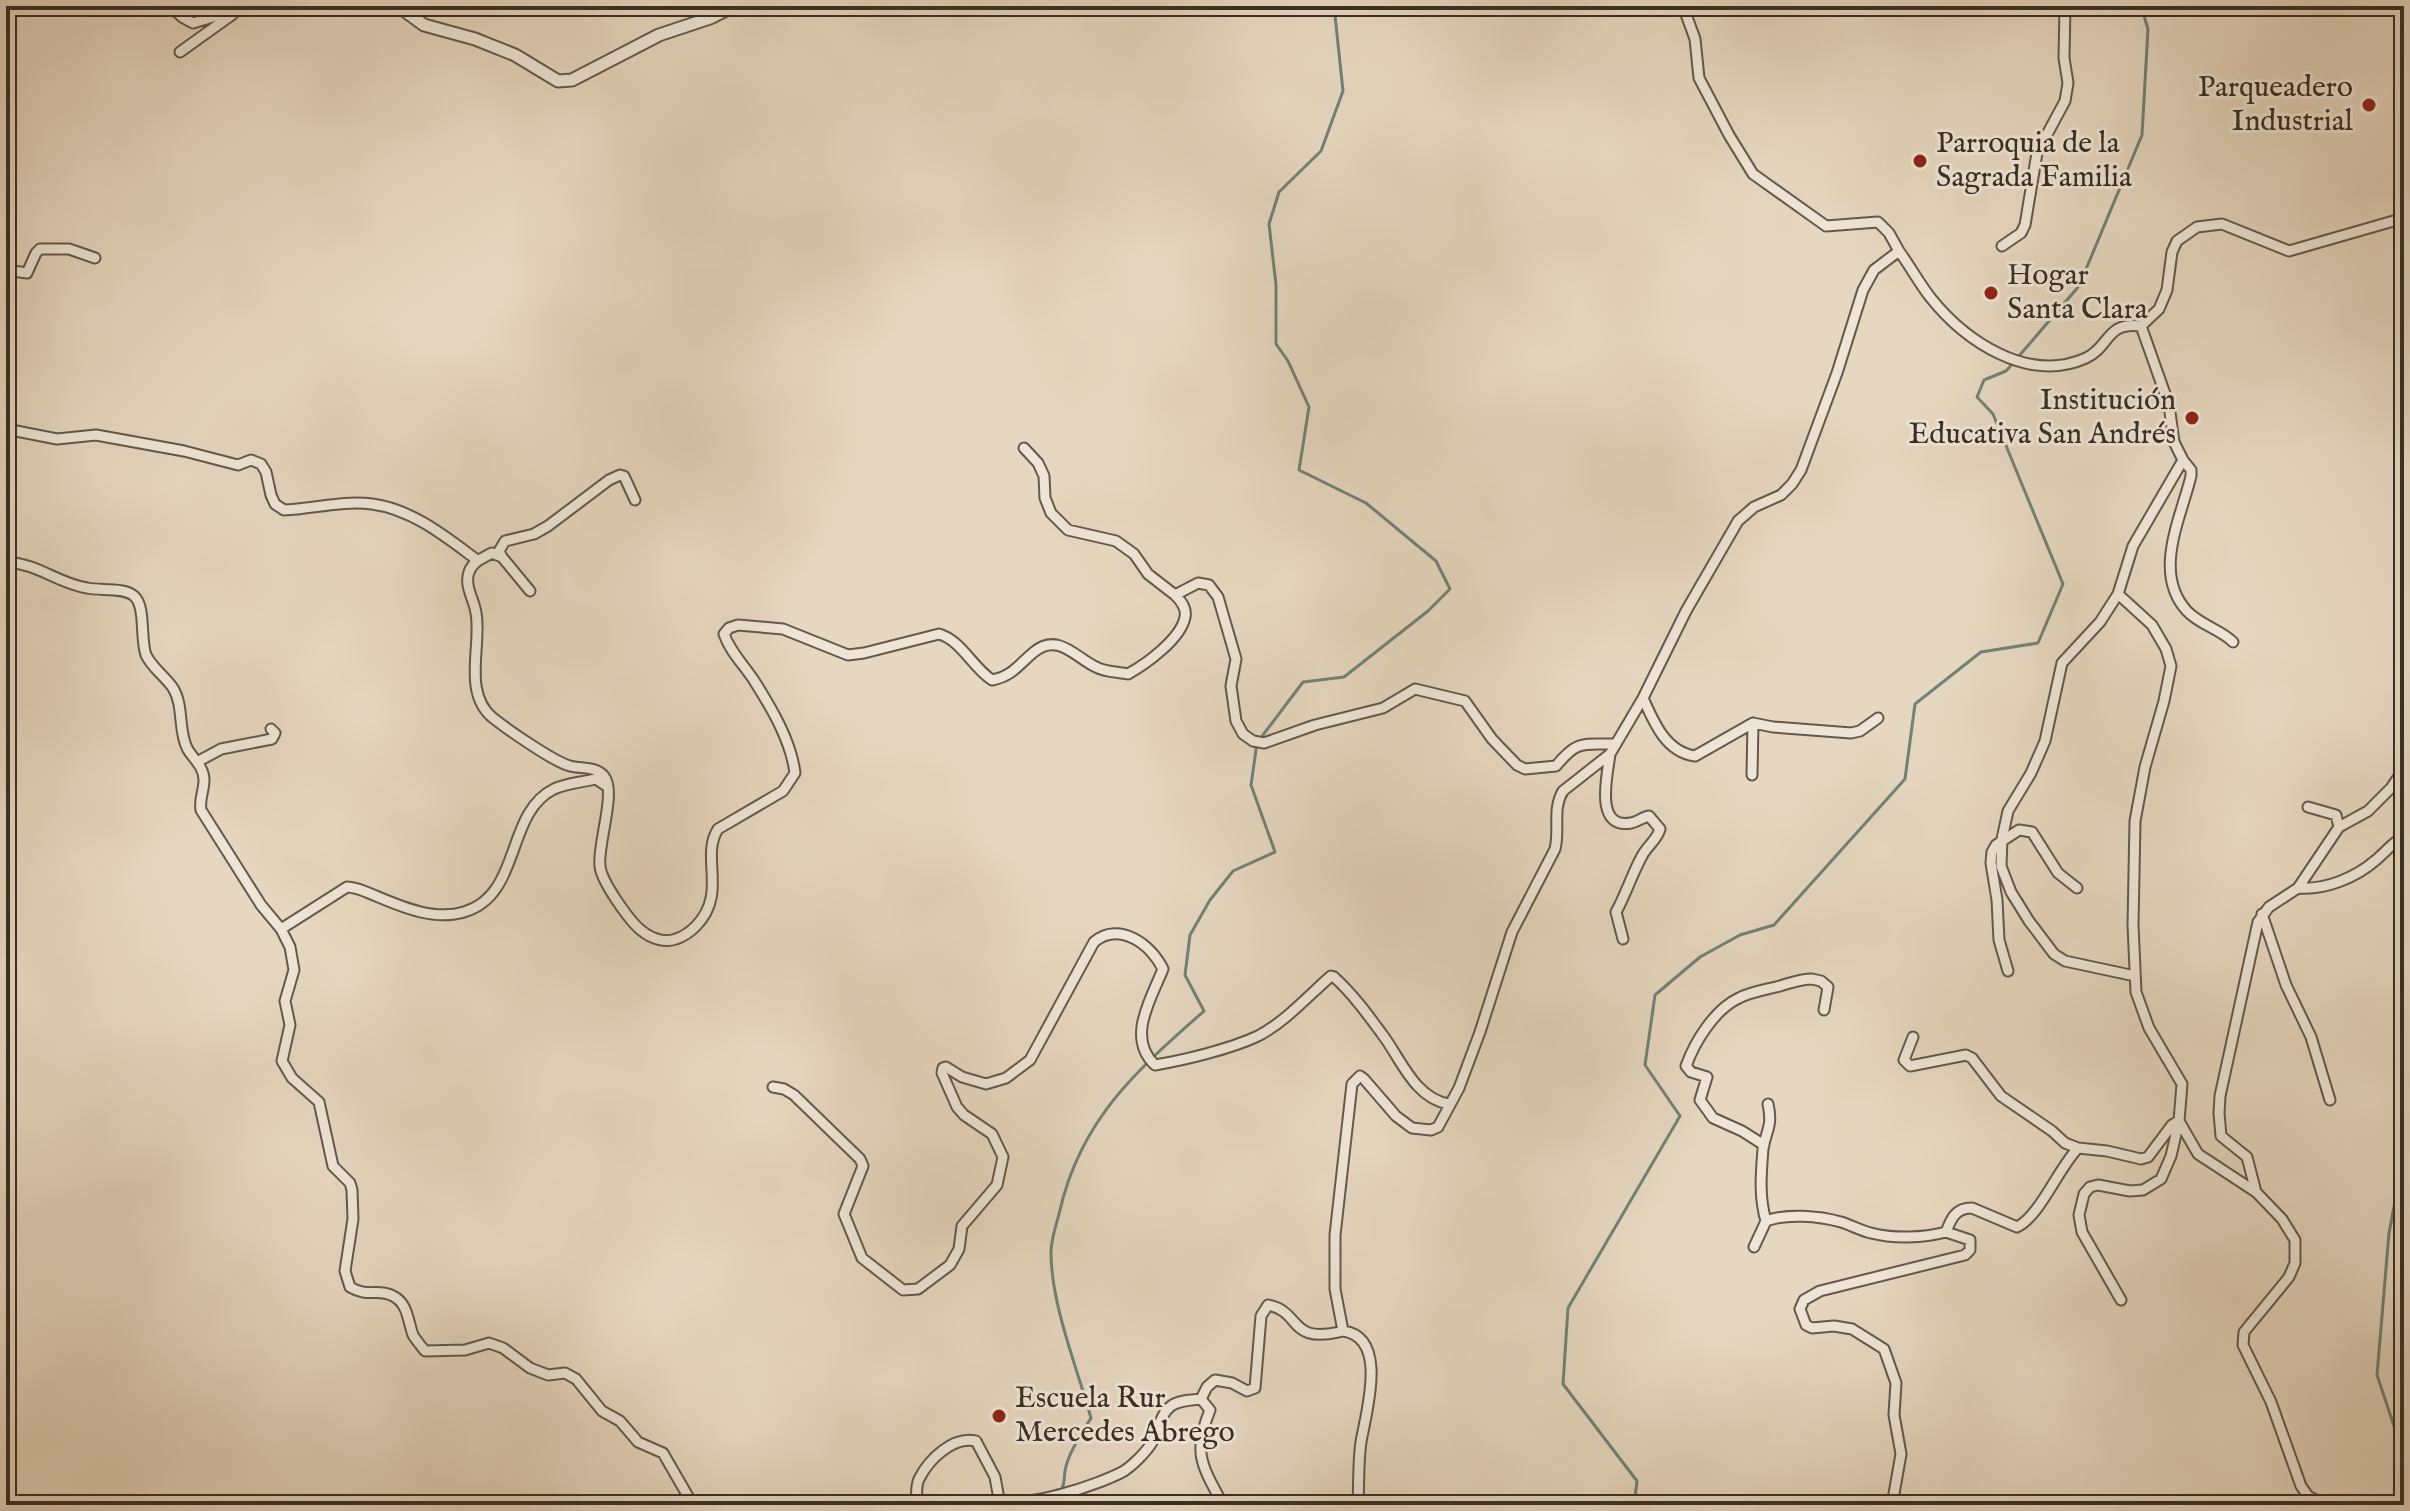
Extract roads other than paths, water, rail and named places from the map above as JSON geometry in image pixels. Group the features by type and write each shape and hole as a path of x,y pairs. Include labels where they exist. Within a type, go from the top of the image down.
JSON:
{"street":[{"path":"170,6 193,23 250,6"},
{"path":"398,6 424,25 475,39 515,55 558,81 572,80 659,35 710,18 734,6"},
{"path":"1683,6 1695,39 1699,78 1753,174 1826,226 1878,222 1889,233 1931,298 1947,315 1971,337 2005,357 2032,365 2058,364 2089,357 2117,328 2141,326 2159,309 2167,290 2172,252 2177,241 2197,227 2222,224 2289,251 2404,218"},
{"path":"2002,246 2021,233 2025,225 2037,153 2065,101 2068,83 2064,58 2065,6"},
{"path":"180,52 235,10"},
{"path":"6,270 27,273 40,249 69,249 95,258"},
{"path":"1343,1331 1335,1289 1335,1235 1352,1084 1360,1076 1396,1116 1412,1128 1431,1130 1438,1127 1459,1088 1484,1022 1512,932 1555,849 1558,799 1563,791 1610,754 1738,521 1754,507 1781,495 1801,470 1837,373 1863,290 1874,270 1899,251"},
{"path":"2141,326 2169,405 2174,442 2191,470 2170,552 2171,580 2186,611 2233,642"},
{"path":"6,429 57,439 96,435 184,451 238,465 251,460 261,464 275,504 284,510 372,504 403,513 441,533 477,560"},
{"path":"502,557 492,553 477,560 470,568 468,584 477,614 475,680 481,703 493,718 561,763 595,769 603,774 608,787 599,865 604,880 641,930 657,940 673,941 688,934 707,915 714,885 713,836 718,829 783,791 795,773 793,752 756,683 727,642 724,634 729,628 738,625 783,629 848,655 939,634 953,641 992,680 1007,677 1035,650 1055,645 1069,648 1097,668 1128,674 1148,663 1180,630 1186,615 1183,604 1148,574 1134,554 1116,541 1068,530 1051,513 1045,498 1044,476 1038,463 1024,448"},
{"path":"2135,976 2065,961 2054,954 2011,892 2001,866 2002,839 2008,811 2031,773 2045,741 2062,663 2100,622 2118,594 2133,546 2183,460"},
{"path":"530,591 499,551 505,541 534,534 548,526 616,477 624,476 635,500"},
{"path":"6,562 26,563 68,584 128,592 137,597 146,654 173,689 179,703 186,746 204,780 199,802 201,810 290,947 294,970 285,1001 290,1025 282,1061 292,1078 319,1102 333,1166 350,1183 353,1219 345,1271 350,1287 361,1294 395,1296 406,1310 414,1337 425,1351 465,1350 489,1343 503,1348 530,1368 548,1375 565,1373 576,1379 602,1411 620,1421 638,1442 663,1453 693,1505"},
{"path":"1175,595 1198,583 1209,585 1218,597 1236,659 1231,686 1233,708 1243,734 1253,741 1264,743 1315,725 1383,708 1415,689 1465,701 1508,758 1525,769 1556,766 1572,747 1578,745 1616,744"},
{"path":"2118,594 2152,625 2166,649 2171,666 2145,767 2135,821 2135,976 2136,992 2149,1028 2182,1084 2179,1121 2171,1156 2161,1179 2143,1190 2130,1191 2098,1185 2090,1187 2084,1194 2079,1215 2082,1232 2121,1300"},
{"path":"1643,698 1670,745 1686,755 1695,756 1753,723 1851,733 1860,731 1878,718"},
{"path":"1752,775 1753,723"},
{"path":"197,762 221,749 272,739 275,733 271,729"},
{"path":"1610,754 1603,797 1611,815 1629,823 1649,816 1660,829 1638,863 1616,912 1623,939"},
{"path":"2256,1192 2247,1157 2224,1140 2218,1127 2220,1096 2262,914 2298,888 2339,827 2368,811 2391,788 2404,769"},
{"path":"281,929 347,887 427,914 463,913 485,903 500,884 532,808 543,797 556,788 596,779 608,787"},
{"path":"2308,807 2336,815 2339,827"},
{"path":"2008,971 1999,940 1991,863 1992,852 2002,839 2019,830 2032,832 2058,873 2077,888"},
{"path":"2298,888 2315,889 2331,885 2370,864 2401,838"},
{"path":"2262,914 2289,993 2311,1037 2330,1100"},
{"path":"773,1087 794,1095 860,1159 863,1166 844,1214 862,1258 903,1290 910,1291 918,1289 950,1265 959,1249 962,1226 997,1185 1003,1157 992,1134 957,1107 942,1073 943,1068 986,1084 1006,1078 1030,1060 1094,942 1103,935 1111,933 1135,938 1156,954 1163,969 1144,1017 1140,1042 1155,1065 1182,1060 1258,1036 1331,976 1383,1035 1400,1064 1424,1093 1438,1103 1449,1104"},
{"path":"1764,1145 1713,1118 1700,1100 1707,1077 1686,1066 1697,1040 1729,1004 1747,995 1812,979 1828,987 1824,1010"},
{"path":"1913,1037 1904,1060 1910,1066 1966,1055 1972,1058 2001,1096 2065,1143 2078,1148 2141,1159 2148,1157 2172,1125 2179,1121"},
{"path":"1754,1247 1766,1221 1761,1199 1764,1145 1771,1124 1768,1104"},
{"path":"2179,1121 2198,1154 2256,1192 2282,1219 2295,1240 2295,1263 2289,1277 2244,1332 2243,1345 2271,1402 2301,1486 2308,1496 2325,1505"},
{"path":"1946,1232 1951,1217 1964,1208 1972,1208 2011,1226 2025,1223 2033,1216 2057,1175 2078,1148"},
{"path":"1766,1221 1780,1217 1813,1218 1837,1221 1868,1233 1888,1236 1914,1237 1946,1232 1970,1240 1970,1250 1965,1255 1820,1291 1800,1305 1801,1318 1806,1325 1812,1328 1834,1326 1852,1329 1884,1349 1896,1383 1894,1415 1901,1454 1892,1505"},
{"path":"1201,1399 1215,1380 1232,1383 1247,1391 1255,1388 1261,1316 1268,1305 1274,1306 1300,1330 1314,1335 1343,1331 1360,1337 1369,1351 1372,1365 1361,1445 1358,1505"},
{"path":"915,1505 919,1478 945,1448 961,1439 976,1441 995,1477 999,1499 1011,1505 1081,1491 1127,1469 1151,1443 1169,1407 1201,1399"},
{"path":"1201,1399 1210,1410 1199,1442 1201,1462 1221,1501 1220,1505"}],"waterway":[{"path":"1032,1498 1062,1489 1069,1457 1091,1418 1060,1314 1052,1272 1052,1241 1069,1178 1082,1149 1115,1098 1156,1054 1204,1011 1185,975 1190,935 1210,900 1233,871 1275,852 1251,785 1257,743 1303,682 1344,677 1428,611 1450,589 1436,561 1366,503 1299,470 1309,407 1288,361 1276,344 1276,285 1269,224 1279,192 1321,151 1343,91 1334,6"},
{"path":"2019,356 2079,286 2142,135 2148,29 2141,6"},
{"path":"1634,1505 1637,1481 1563,1384 1568,1308 1680,1116 1645,1065 1655,995 1700,957 1740,935 1774,925 1905,779 1915,704 1981,652 2038,643 2063,584 1993,414 1977,397 1984,380 2006,371 2014,362"},
{"path":"2395,1505 2404,1456 2377,1375 2389,1233 2404,1154"}],"place":[{"name":"Parqueadero Industrial","path":"2369,105"},
{"name":"Parroquia de la Sagrada Familia","path":"1920,161"},
{"name":"Hogar Santa Clara","path":"1991,293"},
{"name":"Institución Educativa San Andrés","path":"2192,418"},
{"name":"Escuela Rur Mercedes Abrego","path":"999,1416"}]}
